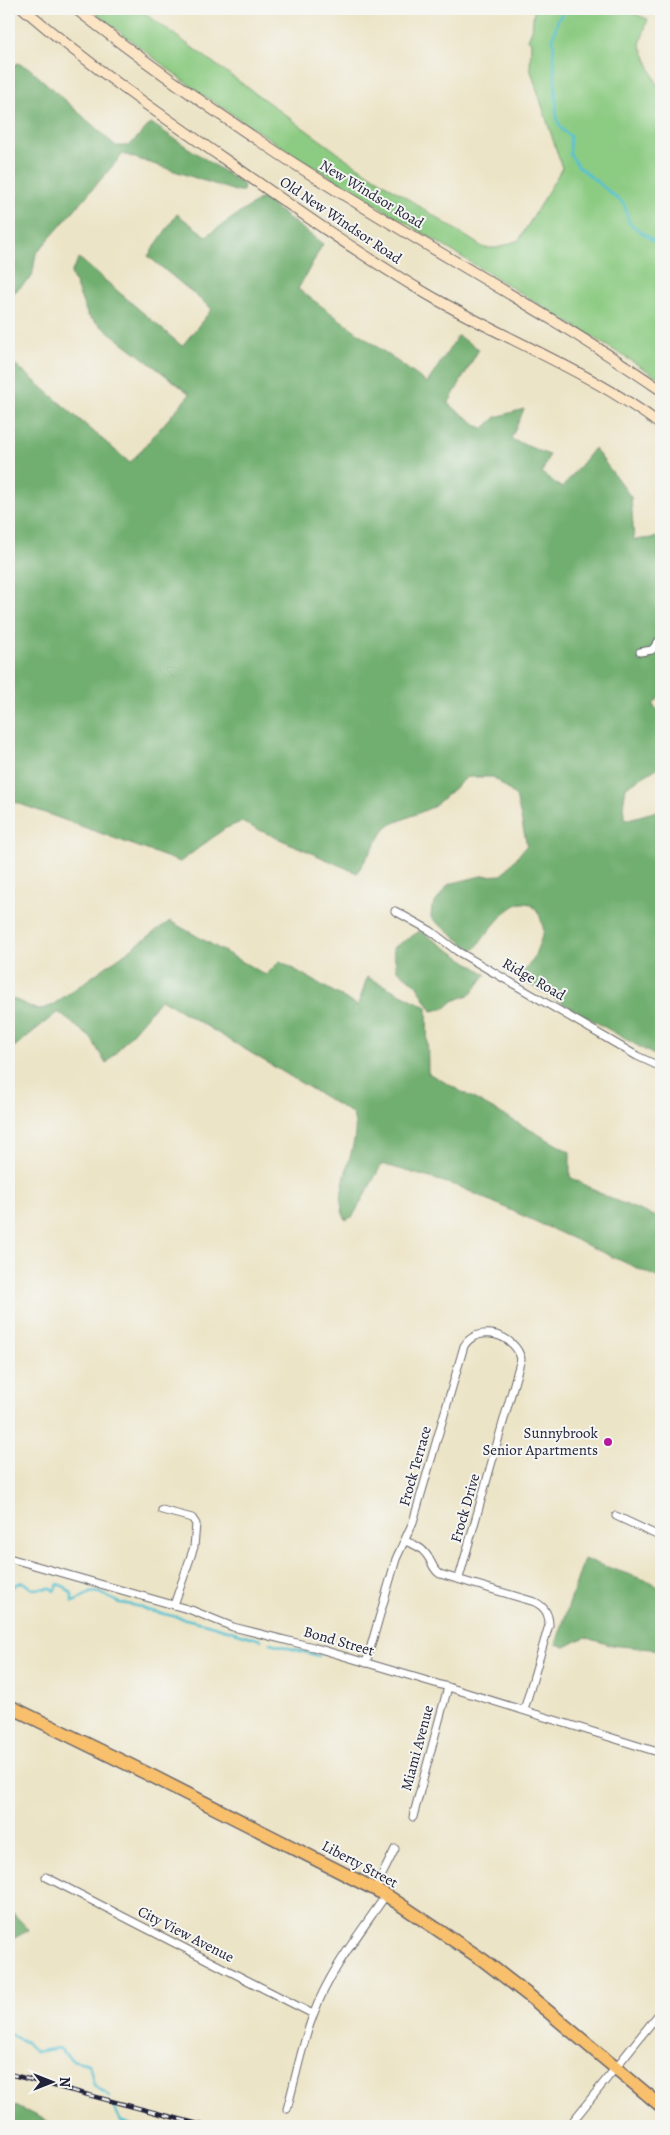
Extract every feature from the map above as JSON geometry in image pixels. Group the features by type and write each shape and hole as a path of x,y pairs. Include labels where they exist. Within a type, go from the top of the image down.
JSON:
{"highway":[{"name":"Liberty Street","path":"9,1706 150,1775 380,1892 483,1960 532,1998 661,2106"}],"street":[{"name":"Old New Windsor Road","path":"24,9 96,67 377,264 429,295 613,394 661,425"},
{"name":"New Windsor Road","path":"76,9 161,72 293,163 536,310 661,390"},
{"path":"640,652 652,650 661,638"},
{"name":"Ridge Road","path":"395,911 431,931 457,951 637,1056 661,1067"},
{"name":"Frock Terrace","path":"366,1663 396,1559 413,1522 467,1342 474,1336 484,1334 506,1339 516,1345 521,1359"},
{"name":"Frock Drive","path":"458,1578 521,1359"},
{"path":"162,1510 192,1518 196,1524 194,1547 174,1605"},
{"path":"616,1516 661,1537"},
{"path":"405,1541 426,1553 433,1567 438,1572 535,1602 544,1608 548,1614 548,1630 524,1710"},
{"name":"Bond Street","path":"9,1558 191,1610 233,1627 448,1687 661,1753"},
{"name":"Miami Avenue","path":"412,1816 448,1687"},
{"path":"287,2109 313,2014 323,1992 380,1892 394,1849"},
{"name":"City View Avenue","path":"46,1877 313,2014"},
{"path":"569,2126 661,2011"}],"green space":[{"path":"90,9 139,9 345,158 484,248 497,248 519,240 562,168 530,68 531,43 528,39 532,30 534,9 631,9 632,13 648,19 640,44 661,93 661,379 279,145 201,94"},
{"path":"17,63 29,68 116,146 129,146 151,123 244,185 243,191 235,191 123,154 36,254 32,277 9,297 9,73"},
{"path":"262,198 323,244 298,289 427,383 458,336 479,349 448,404 483,429 496,417 524,409 511,439 549,455 542,473 562,488 594,448 631,497 634,540 661,537 661,695 653,705 661,713 661,768 659,767 626,787 623,806 625,820 657,811 661,818 661,1059 518,978 533,960 544,931 538,912 530,904 521,903 512,907 494,925 473,951 431,918 432,907 449,884 481,876 502,875 527,845 516,796 493,777 467,777 433,807 387,826 357,873 241,822 224,829 180,862 9,800 9,359 130,463 190,394 88,316 71,273 79,258 182,346 212,309 148,256 177,214 206,236"},
{"path":"170,921 266,975 280,961 358,1006 367,977 427,1007 428,1073 570,1152 570,1177 607,1197 661,1219 661,1279 458,1186 382,1164 353,1216 346,1220 342,1211 341,1201 344,1178 355,1133 353,1114 161,999 106,1064 91,1038 58,1012 9,1051 9,997 38,1010 51,1006"},
{"path":"420,931 486,974 471,994 453,1001 445,1008 432,1011 416,984 397,970 393,948"},
{"path":"584,1559 651,1582 661,1589 661,1650 610,1645 585,1637 565,1647 556,1644"},
{"path":"9,1909 29,1930 9,1941"},
{"path":"9,2103 58,2126 9,2126"}],"waterway":[{"path":"568,9 558,19 553,38 557,120 563,131 570,136 570,154 578,166 624,204 629,223 661,246"},
{"path":"9,1590 16,1584 23,1582 32,1589 51,1588 54,1591 58,1584 65,1587 72,1594 72,1602 90,1593 98,1592 116,1602 207,1624 261,1640"},
{"path":"270,1643 319,1656"},
{"path":"9,2034 26,2042 35,2052 59,2048 72,2060 89,2064 94,2085 110,2097"},
{"path":"113,2107 120,2121 134,2126"}],"railway":[{"path":"9,2074 206,2126"}],"place":[{"name":"Sunnybrook Senior Apartments","path":"608,1442"}]}
